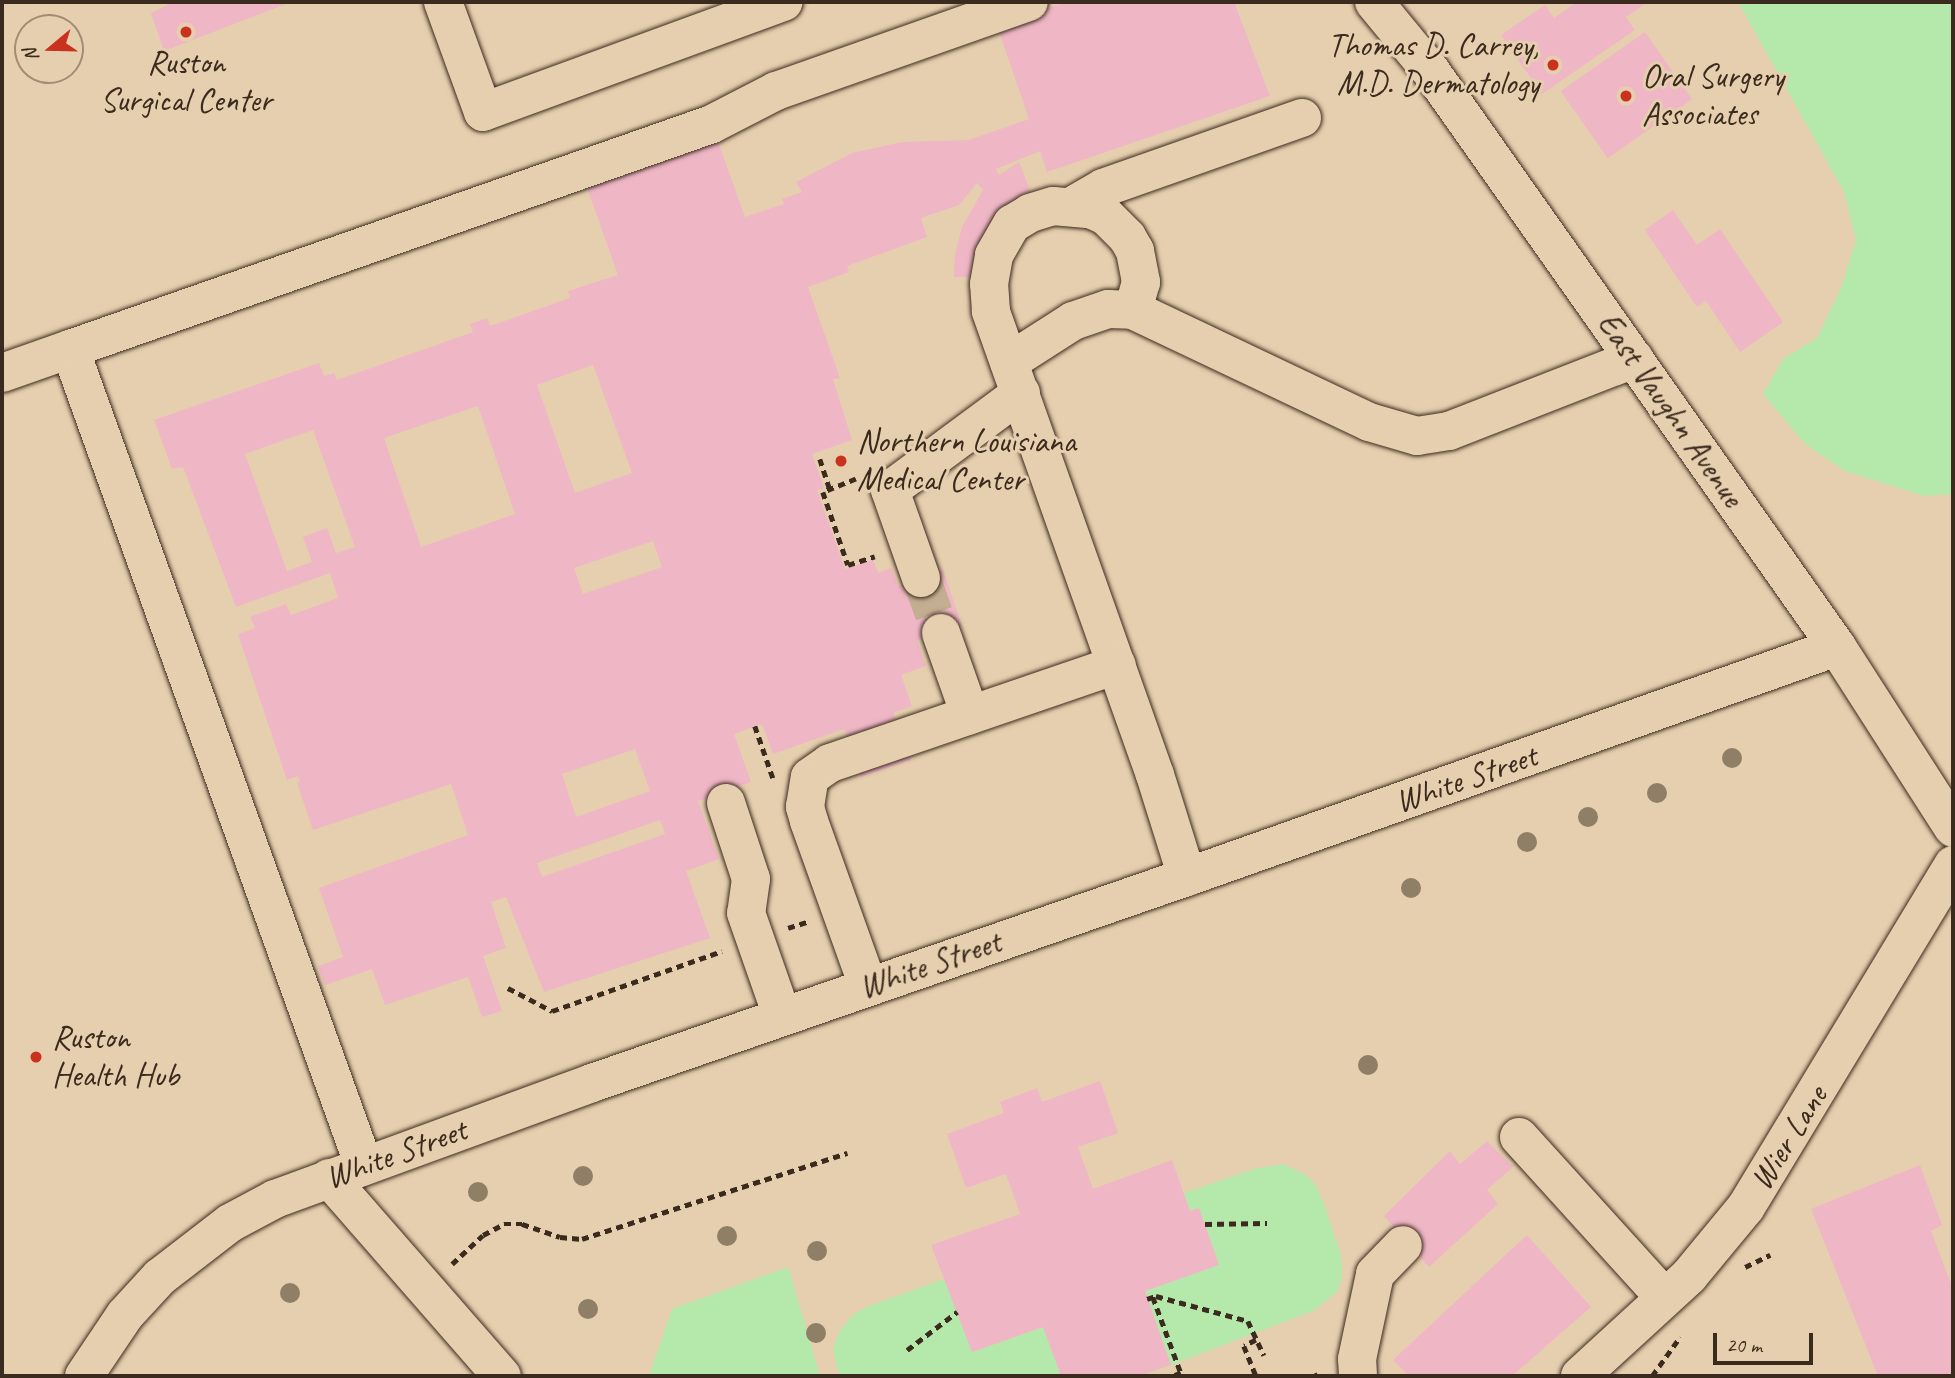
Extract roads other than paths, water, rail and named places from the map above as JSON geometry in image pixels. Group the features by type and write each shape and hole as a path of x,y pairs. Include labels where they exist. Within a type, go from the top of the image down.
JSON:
{"street":[{"path":"443,2 483,112 784,2"},
{"path":"2,373 712,124 776,91 1029,2"},
{"name":"East Vaughn Avenue","path":"1374,2 1430,70 1634,359 1837,647 1952,821"},
{"path":"1072,206 1103,188 1302,118"},
{"path":"1132,310 1141,282 1135,251 1127,237 1106,216 1090,209 1053,206 1030,213 1012,225 994,255 990,302 1117,665 1187,877"},
{"path":"921,578 890,490 1015,378 1073,321 1108,309 1132,310 1369,422 1417,436 1449,431 1634,359"},
{"path":"70,349 346,1172 502,1376"},
{"path":"941,633 970,715"},
{"name":"White Street","path":"84,1376 125,1315 182,1258 230,1223 275,1199 782,1016 1187,877 1837,647"},
{"path":"868,986 805,807 810,777 830,764 1117,665"},
{"path":"726,803 751,879 746,913 782,1016"},
{"name":"Wier Lane","path":"1580,1376 1689,1276 1753,1196 1953,865"},
{"path":"1520,1137 1665,1298"},
{"path":"1357,1376 1357,1359 1376,1274 1403,1245"}],"tunnel":[{"path":"921,578 941,633"}],"place":[{"name":"Ruston Surgical Center","path":"186,32"},
{"name":"Thomas D. Carrey, M.D. Dermatology","path":"1553,65"},
{"name":"Oral Surgery Associates","path":"1626,96"},
{"name":"Northern Louisiana Medical Center","path":"841,461"},
{"name":"Ruston Health Hub","path":"36,1057"}]}
